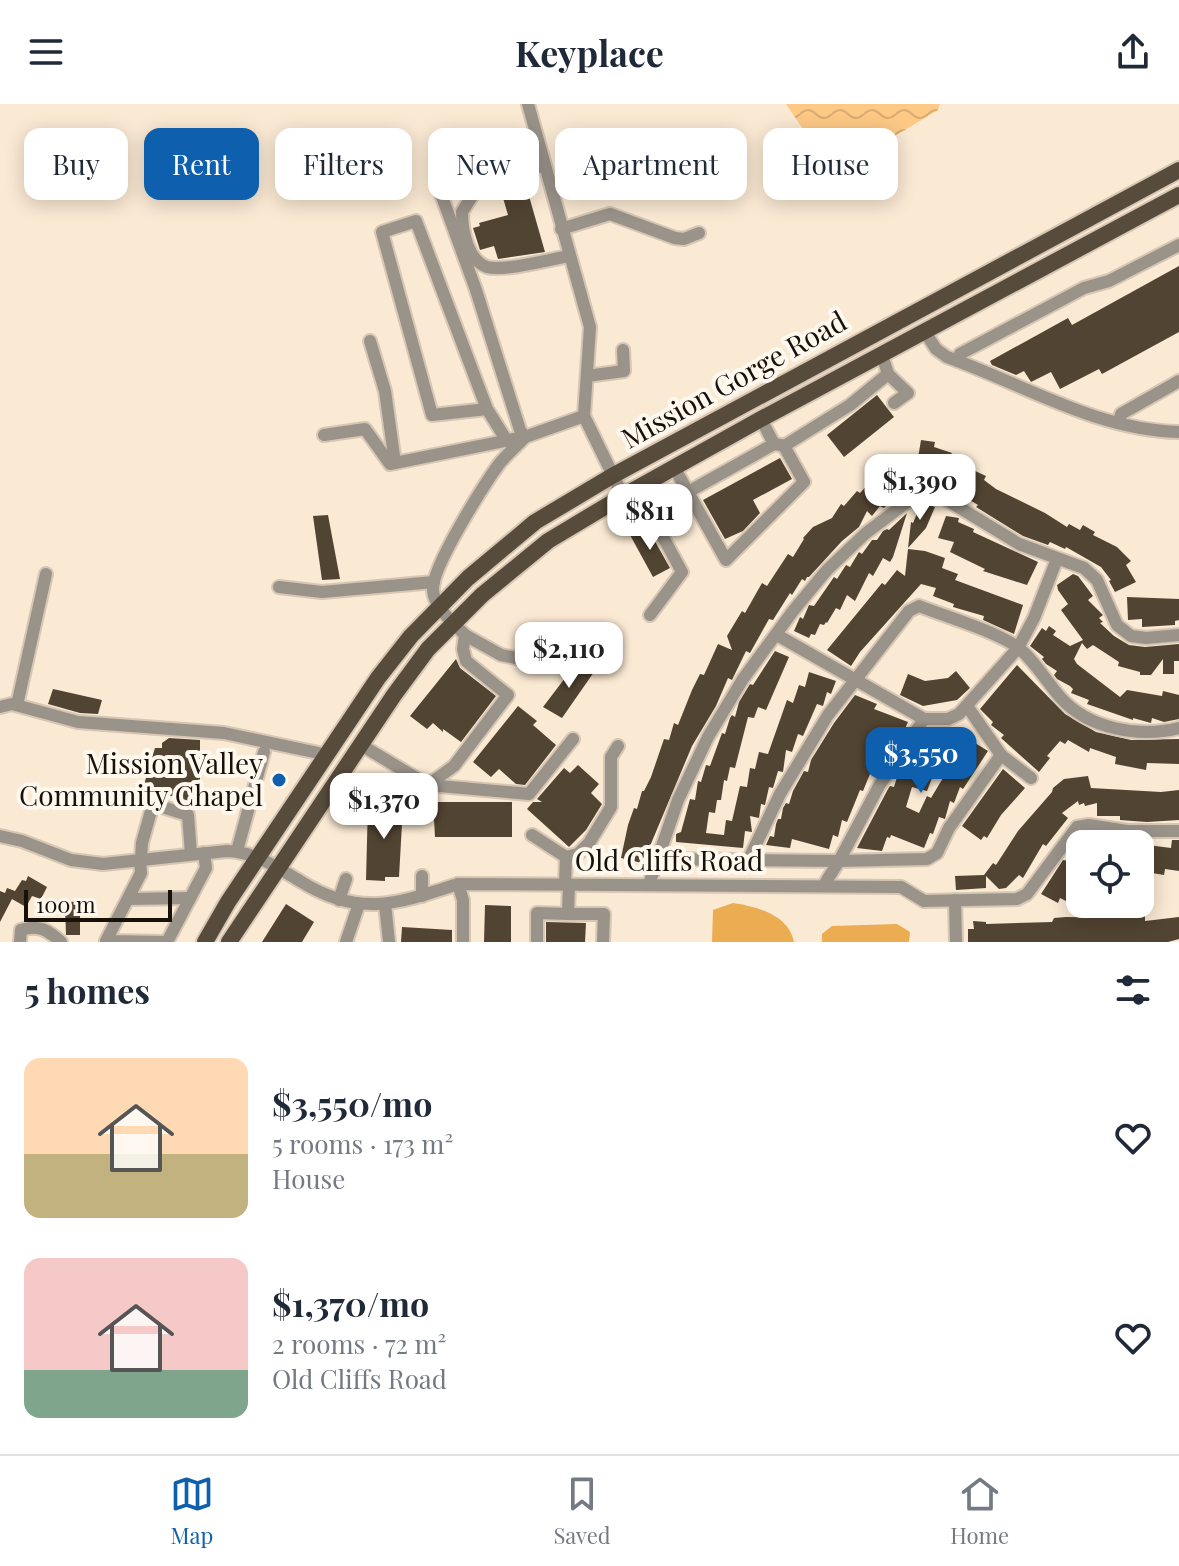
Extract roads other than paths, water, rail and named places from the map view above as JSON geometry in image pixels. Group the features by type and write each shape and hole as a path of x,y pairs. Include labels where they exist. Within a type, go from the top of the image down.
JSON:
{"main road":[{"name":"Mission Gorge Road","path":"205,942 228,902 378,678 411,636 468,578 535,522 612,476 1179,170"},
{"name":"Mission Gorge Road","path":"229,942 428,649 460,629 482,595 548,541 761,419 1179,195"}],"street":[{"path":"528,104 590,327 584,416 631,525 651,515 682,572 650,615"},
{"path":"544,165 474,193 462,212 466,240 475,258 487,267 569,256"},
{"path":"443,200 476,290 520,430 525,437"},
{"path":"561,229 610,214 675,238 684,239 699,233"},
{"path":"487,409 432,415 382,232 416,221 487,409 507,441"},
{"path":"958,361 960,354 1084,288 1109,281 1179,245"},
{"path":"925,332 936,349 1040,396 1119,423 1179,432"},
{"path":"370,341 385,391 395,463"},
{"path":"587,376 624,371 623,350"},
{"path":"882,355 888,374 908,393 894,403"},
{"path":"688,492 850,405 888,374"},
{"path":"1119,423 1121,414 1179,381"},
{"path":"324,435 365,429 390,464 525,437 584,416"},
{"path":"674,467 726,560 804,482 761,419"},
{"path":"525,437 486,483 450,545 434,582 433,594 439,607 460,629 501,655 516,658 541,634"},
{"path":"649,884 678,800 708,737 743,679 827,570 866,533 919,493 937,494 1019,544 1084,568 1097,580 1117,625 1131,636 1179,635"},
{"path":"777,635 924,719 948,719 967,706 1018,648 1034,618 1057,559"},
{"path":"17,705 46,574"},
{"path":"279,587 322,592 434,582"},
{"path":"748,861 780,794 828,715 909,611 919,606 1018,648 1063,701 1103,725 1142,733 1179,728"},
{"path":"428,785 454,766 508,695 466,661 460,629"},
{"path":"0,707 17,705 78,722 224,733 328,755"},
{"path":"967,706 1001,755 1031,778"},
{"path":"824,885 879,786 924,719"},
{"path":"361,745 428,785 529,794 573,739"},
{"path":"532,835 566,857 578,854 589,843 611,807 611,757 618,746"},
{"path":"237,851 264,752"},
{"path":"658,859 927,859 937,853 949,828 1001,755"},
{"path":"153,804 188,815 197,854 206,868 167,942 106,941 141,873 139,859 153,804"},
{"name":"Old Cliffs Road","path":"0,836 71,860 103,864 237,851 260,857 313,889 339,900 385,904 400,903 458,884 901,887 924,901 1017,899 1027,894 1077,827 1089,825 1127,831 1179,831"},
{"path":"566,857 568,914"},
{"path":"422,876 422,896"},
{"path":"339,900 346,879"},
{"path":"458,884 463,900 463,942"},
{"path":"128,899 190,898"},
{"path":"955,900 956,942"},
{"path":"346,942 359,904"},
{"path":"385,904 389,942"},
{"path":"537,942 537,913 604,914 603,942"},
{"path":"20,942 21,930 32,926 48,931 61,942"}],"water":[{"path":"786,104 940,104 938,110 898,134 898,128 802,128"}],"place":[{"name":"Mission Valley Community Chapel","path":"279,780"}]}
